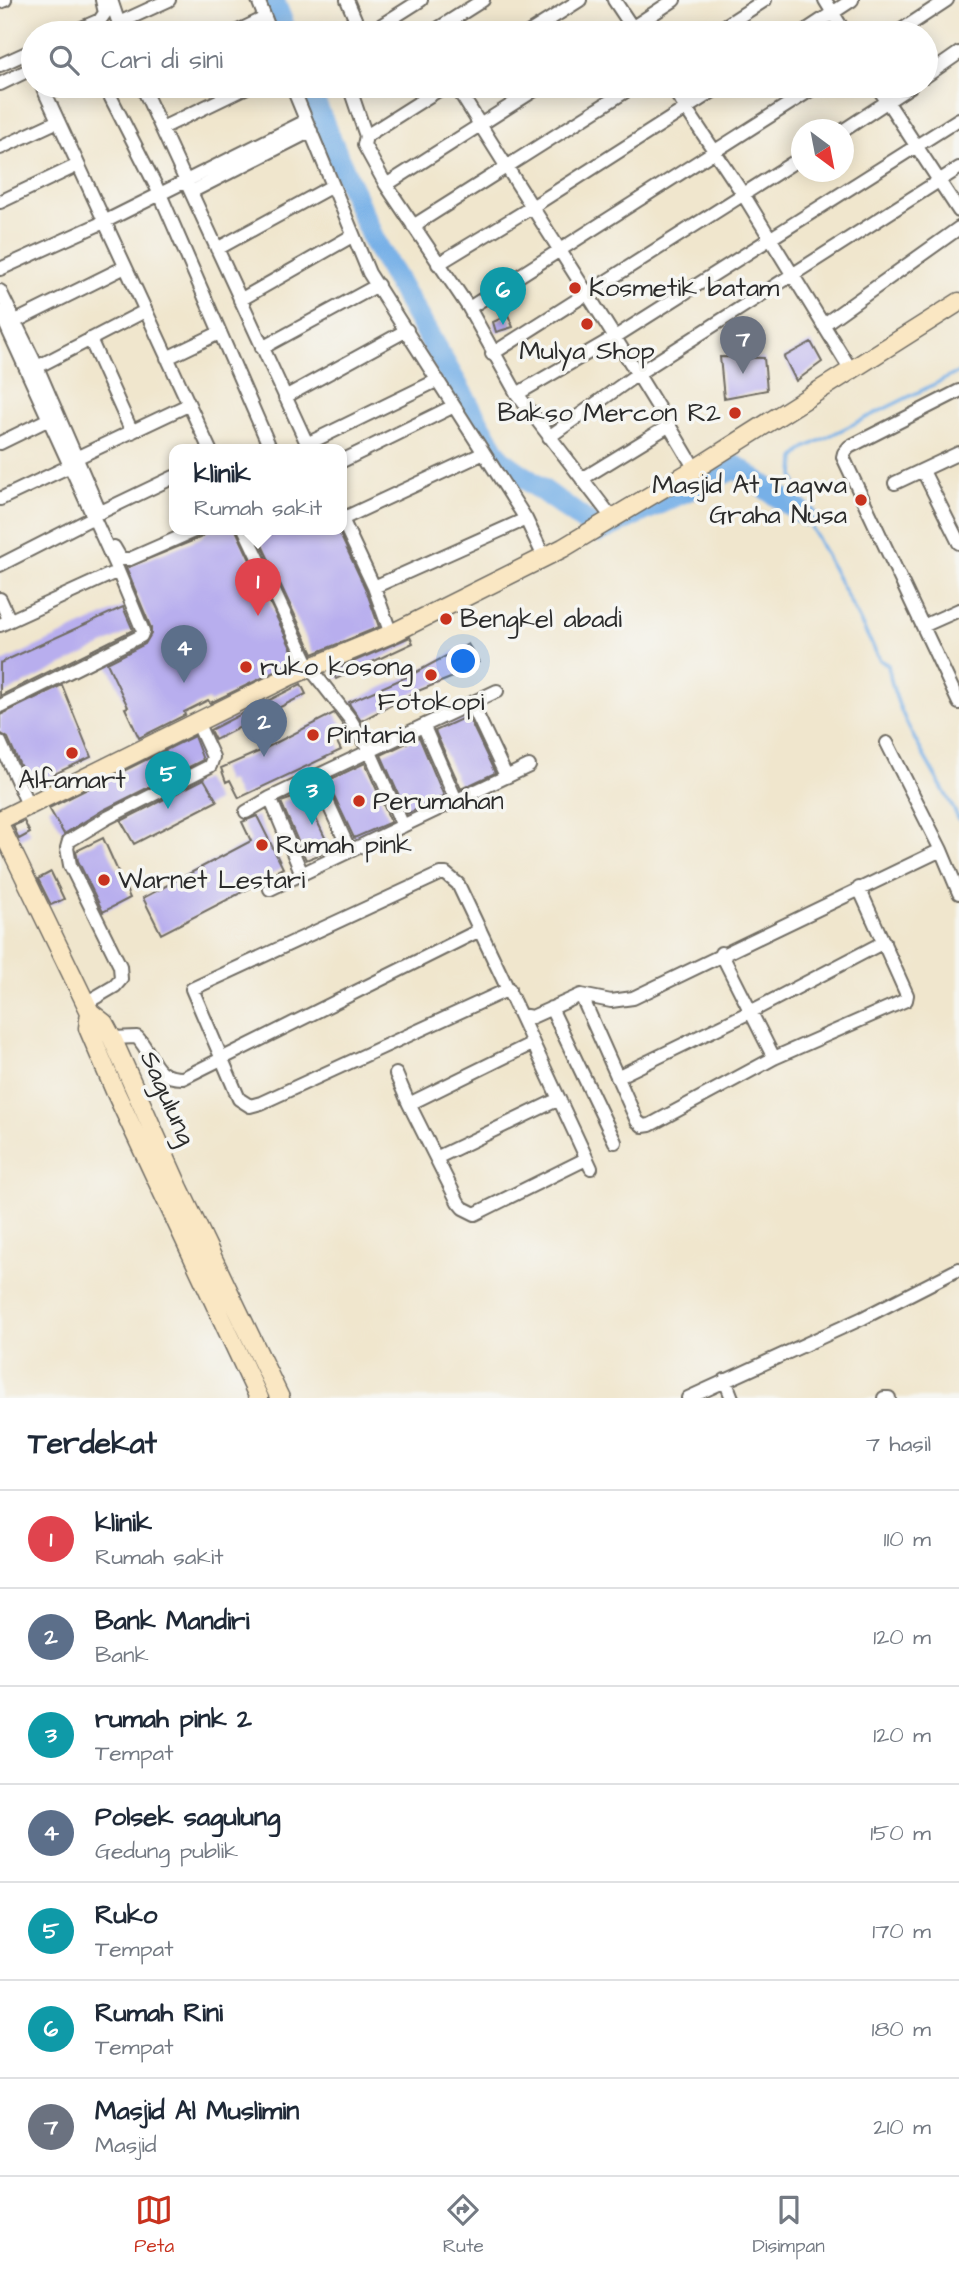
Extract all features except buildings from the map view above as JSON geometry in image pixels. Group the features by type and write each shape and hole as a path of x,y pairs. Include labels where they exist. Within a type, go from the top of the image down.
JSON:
{"street":[{"path":"0,2 5,0"},
{"path":"133,21 169,0"},
{"path":"258,0 266,21"},
{"path":"347,0 356,21"},
{"path":"388,21 422,0"},
{"path":"450,21 483,0"},
{"path":"547,21 580,0"},
{"path":"614,0 626,21"},
{"path":"645,21 674,0"},
{"path":"733,21 765,0"},
{"path":"825,0 838,21"},
{"path":"821,21 852,0"},
{"path":"915,21 947,0"},
{"path":"112,1 119,21"},
{"path":"98,21 112,1"},
{"path":"259,21 265,18"},
{"path":"938,68 959,53"},
{"path":"0,65 21,55"},
{"path":"0,84 21,74"},
{"path":"47,98 207,444"},
{"path":"111,98 160,194 268,444"},
{"path":"148,98 307,444"},
{"path":"162,128 224,98"},
{"path":"297,98 369,272 526,519 544,557"},
{"path":"353,98 366,136 364,145 386,186 469,308 492,354 517,394 582,479 609,522"},
{"path":"366,136 425,98"},
{"path":"464,98 505,167 639,373 695,469"},
{"path":"386,186 522,98"},
{"path":"413,226 615,98"},
{"path":"679,98 743,194 851,370"},
{"path":"438,264 703,98"},
{"path":"469,308 798,98"},
{"path":"884,98 959,211"},
{"path":"854,123 893,98"},
{"path":"517,394 615,337 959,119"},
{"path":"0,148 58,121"},
{"path":"0,270 160,194 188,186 309,126"},
{"path":"492,354 791,164"},
{"path":"0,202 78,165"},
{"path":"549,437 639,373 959,168"},
{"path":"217,249 332,186"},
{"path":"824,325 959,228"},
{"path":"240,300 352,236"},
{"path":"8,328 125,267"},
{"path":"262,348 378,285"},
{"path":"0,291 8,328 37,367 73,462 121,559 144,555 186,535"},
{"path":"0,820 310,668 391,634 563,548 695,469 959,302"},
{"path":"37,367 145,311"},
{"path":"0,312 49,419 73,462"},
{"path":"285,397 407,330"},
{"path":"167,358 219,333"},
{"path":"90,340 132,432"},
{"path":"314,444 438,380"},
{"path":"959,391 849,447 844,453 844,461 959,703"},
{"path":"0,499 188,405"},
{"path":"347,459 454,406"},
{"path":"0,443 49,419"},
{"path":"582,479 670,425"},
{"path":"347,517 484,453"},
{"path":"895,483 959,453"},
{"path":"923,471 955,525 959,543"},
{"path":"0,565 169,479"},
{"path":"0,706 143,635 97,515"},
{"path":"374,587 526,519"},
{"path":"347,530 374,587 391,634"},
{"path":"247,535 310,668 350,719 370,752 403,825"},
{"path":"0,599 5,622 118,571"},
{"path":"923,626 959,610"},
{"path":"246,812 270,798 497,691"},
{"path":"472,704 506,776"},
{"path":"197,722 213,757 210,766 107,818 69,841 67,848 70,865 120,966 121,979 116,986 88,1007 88,1028 259,1398"},
{"path":"424,727 456,800"},
{"path":"0,742 29,807"},
{"path":"887,743 959,892"},
{"path":"270,889 529,765"},
{"path":"316,777 350,851"},
{"path":"270,798 302,874"},
{"name":"Sagulung","path":"0,826 88,1007 104,1023 112,1038 179,1188 280,1398"},
{"path":"520,1015 532,1017 581,995 611,1001 633,998 721,953 940,850"},
{"path":"396,1074 458,1202 475,1214 588,1164 509,989 458,884 446,874 440,874 192,989 239,1099 250,1106 509,989"},
{"path":"581,995 637,1121 646,1126 774,1058 906,1000 907,995 859,888"},
{"path":"112,1038 137,1037 160,1072 169,1078 183,1078 480,930"},
{"path":"617,1077 884,942"},
{"path":"721,953 774,1058"},
{"path":"551,1008 615,1142"},
{"path":"409,1104 533,1043"},
{"path":"436,1158 559,1099"},
{"path":"688,1398 863,1318 959,1269"},
{"path":"725,1380 732,1398"},
{"path":"884,1398 889,1398"}],"waterway":[{"path":"273,0 281,21"},
{"path":"312,98 374,241 499,459 599,531 736,467 805,515"},
{"path":"959,372 805,448 795,458 794,477 805,515 880,660 888,665 899,706 959,820"}],"place":[{"name":"Kosmetik batam","path":"575,288"},
{"name":"Mulya Shop","path":"587,324"},
{"name":"Rumah Rini","path":"503,325"},
{"name":"Masjid Al Muslimin","path":"743,374"},
{"name":"Bakso Mercon R2","path":"735,413"},
{"name":"Masjid At Taqwa Graha Nusa","path":"861,500"},
{"name":"klinik","path":"258,616"},
{"name":"Bengkel abadi","path":"446,619"},
{"name":"ruko kosong","path":"246,667"},
{"name":"Fotokopi","path":"431,675"},
{"name":"Polsek sagulung","path":"184,683"},
{"name":"Pintaria","path":"313,735"},
{"name":"Alfamart","path":"72,753"},
{"name":"Bank Mandiri","path":"264,757"},
{"name":"Perumahan","path":"359,801"},
{"name":"Ruko","path":"168,809"},
{"name":"rumah pink 2","path":"312,825"},
{"name":"Rumah pink","path":"262,845"},
{"name":"Warnet Lestari","path":"104,880"}]}
